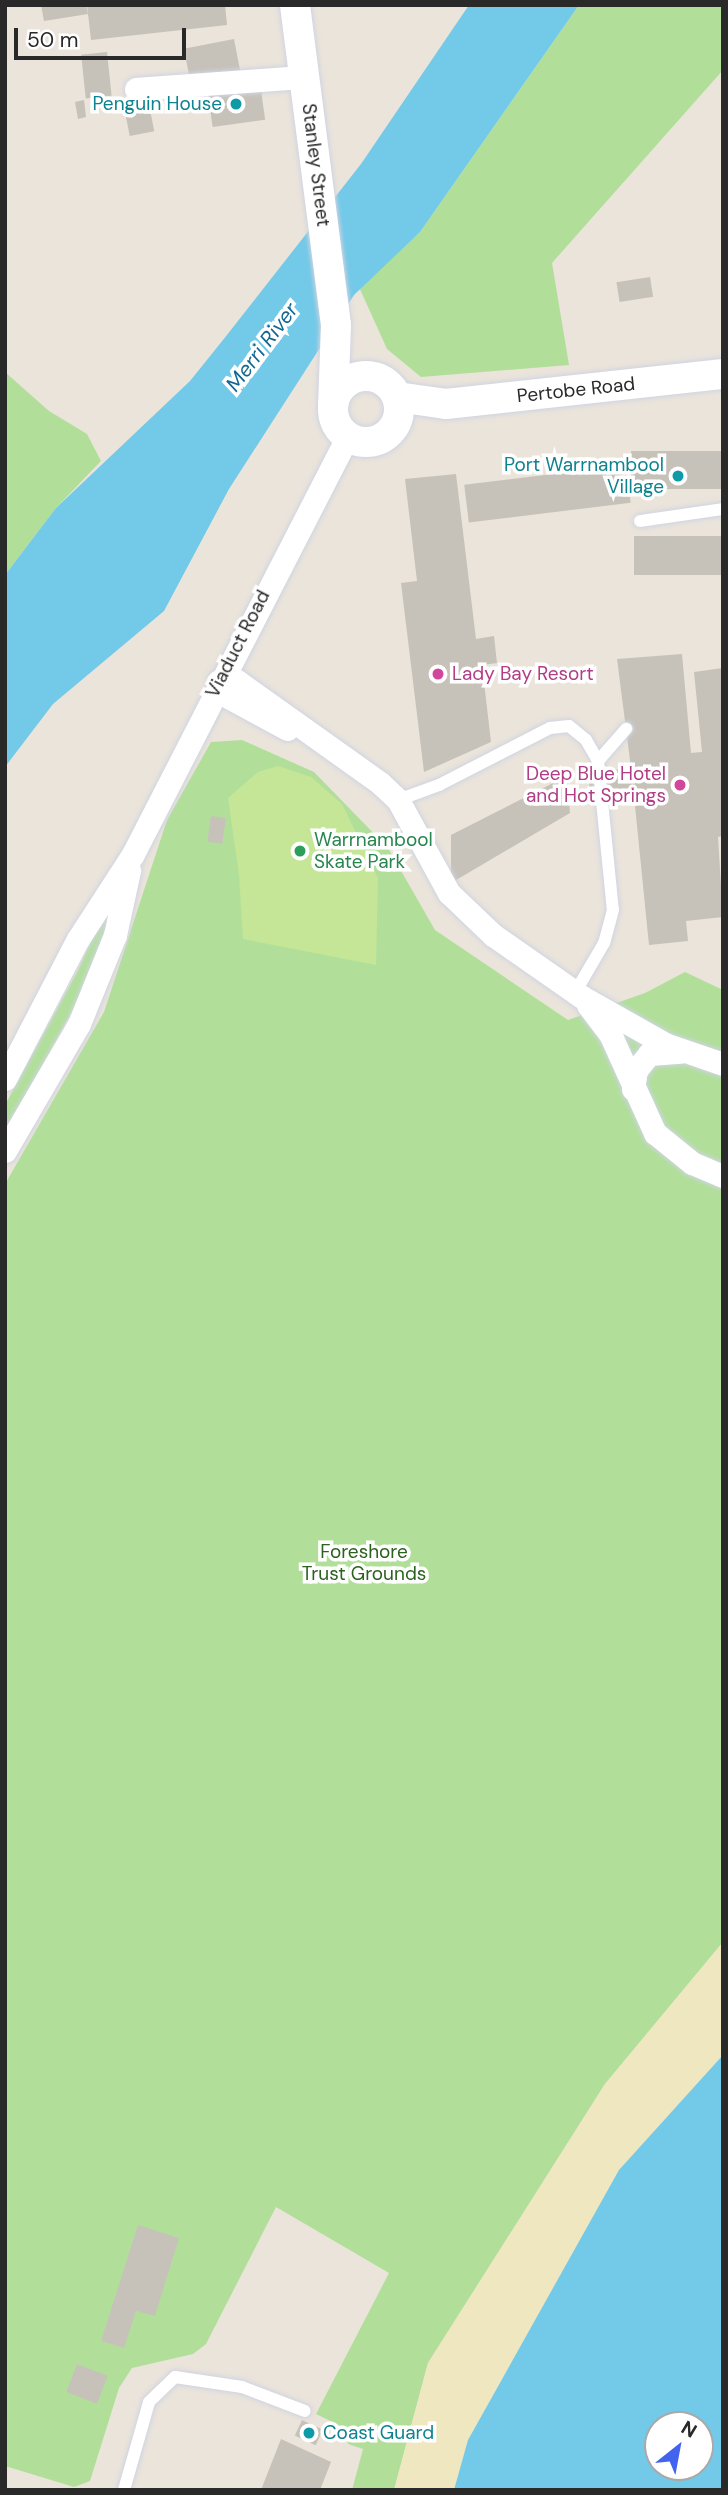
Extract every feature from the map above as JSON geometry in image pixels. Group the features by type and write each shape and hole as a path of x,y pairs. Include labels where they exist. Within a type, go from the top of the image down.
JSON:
{"street":[{"name":"Stanley Street","path":"295,5 336,325 333,408"},
{"path":"136,89 305,77"},
{"name":"Stanley Street","path":"336,325 353,355 391,399"},
{"name":"Pertobe Road","path":"391,399 429,404 723,374"},
{"path":"348,381 391,399 375,440 348,436 335,419 333,408 340,388 348,381"},
{"name":"Viaduct Road","path":"5,1079 78,939 133,854 219,681 348,436"},
{"path":"219,681 237,681 398,800 439,877 467,912 579,994 683,1052"},
{"name":"Viaduct Road","path":"5,1151 79,1024 115,935 133,854"},
{"path":"579,994 611,1036 644,1116 672,1150 723,1176"},
{"path":"633,1088 636,1070 649,1054 664,1049 723,1064"}],"lane":[{"path":"640,521 723,509"},
{"path":"398,800 439,785 550,728 569,726 586,740 598,761 613,910 604,943 579,994"},
{"path":"598,761 626,729"},
{"path":"124,2490 149,2402 176,2377 242,2388 305,2411"}],"green space":[{"path":"579,5 723,5 723,70 552,263 569,365 421,377 387,349 359,287 420,232"},
{"path":"5,372 49,411 87,434 101,461 56,508 5,575"},
{"name":"Foreshore Trust Grounds","path":"242,740 314,772 388,848 435,930 568,1020 645,993 685,972 723,990 723,1942 605,2084 428,2363 394,2490 352,2490 363,2449 348,2444 351,2431 316,2414 389,2273 276,2207 206,2344 193,2354 132,2368 119,2388 90,2481 74,2487 5,2466 5,1184 104,1012 167,820 211,742"},
{"name":"Warrnambool Skate Park","path":"278,766 311,777 342,804 378,878 376,965 243,939 239,875 228,798 258,772"},
{"path":"115,889 123,899 90,978 5,1134 5,1105 78,970"}],"sand":[{"path":"723,1942 723,2055 619,2170 468,2440 454,2490 394,2490 428,2363 605,2084"}],"water":[{"name":"Merri River","path":"469,5 579,5 420,232 354,295 229,489 164,611 53,704 5,767 5,575 56,508 190,381 361,164"},
{"path":"723,2055 723,2490 454,2490 468,2440 619,2170"}],"building":[{"path":"41,5 86,5 88,14 44,21"},
{"path":"87,5 225,5 227,25 91,40"},
{"path":"234,39 241,75 191,85 184,49"},
{"path":"107,52 112,96 86,98 81,55"},
{"name":"Penguin House","path":"260,83 265,120 213,127 208,90"},
{"path":"147,94 154,131 130,136 122,99"},
{"path":"84,100 86,117 78,119 75,102"},
{"path":"650,277 653,297 620,302 616,282"},
{"name":"Port Warrnambool Village","path":"631,451 723,451 723,489 631,489"},
{"path":"626,465 631,503 469,523 464,485"},
{"path":"456,474 476,639 494,636 497,663 482,665 491,742 424,772 401,583 417,581 405,479"},
{"path":"634,536 723,536 723,575 634,575"},
{"path":"682,654 691,753 702,752 694,672 723,668 723,836 718,837 723,917 686,921 688,941 649,945 634,796 591,800 588,773 631,768 617,659"},
{"path":"567,776 570,813 451,883 451,835"},
{"path":"211,816 226,818 222,844 207,842"},
{"path":"138,2225 179,2238 155,2316 136,2311 124,2348 101,2341"},
{"path":"77,2364 108,2376 97,2404 66,2392"},
{"name":"Coast Guard","path":"302,2420 323,2430 316,2445 295,2435"},
{"path":"281,2439 331,2462 320,2490 261,2490"}],"place":[{"name":"Penguin House","path":"236,104"},
{"name":"Port Warrnambool Village","path":"678,476"},
{"name":"Lady Bay Resort","path":"438,674"},
{"name":"Deep Blue Hotel and Hot Springs","path":"680,785"},
{"name":"Warrnambool Skate Park","path":"300,851"},
{"name":"Coast Guard","path":"309,2433"}]}
